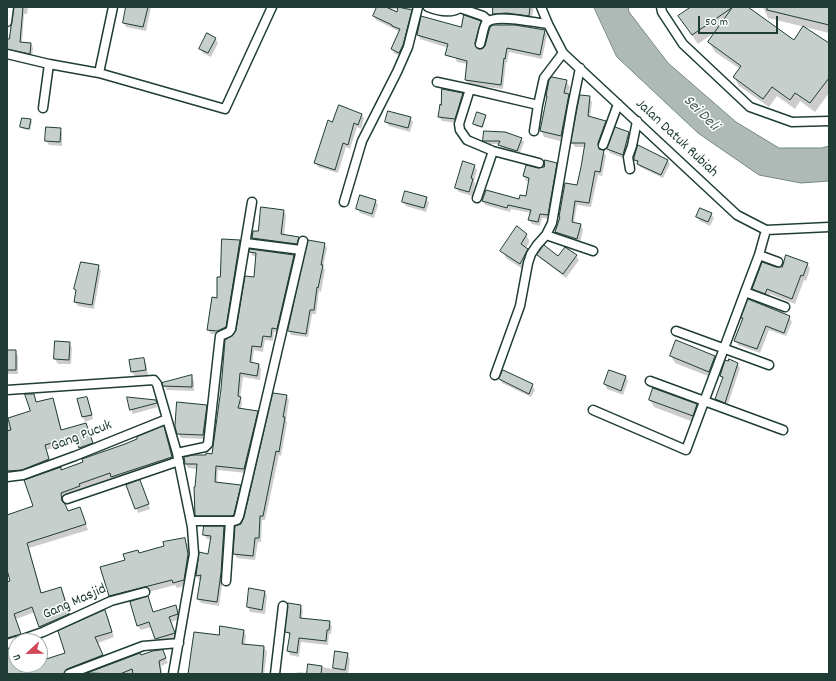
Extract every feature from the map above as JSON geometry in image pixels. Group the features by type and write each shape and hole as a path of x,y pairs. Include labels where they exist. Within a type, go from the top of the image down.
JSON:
{"street":[{"path":"7,22 9,7"},
{"path":"99,73 113,7"},
{"path":"7,54 49,64 99,73 225,108 272,7"},
{"path":"344,202 362,141 408,47 418,7"},
{"path":"428,7 438,11 456,10 461,7 484,16 489,21"},
{"name":"Jalan Datuk Rubiah","path":"541,7 563,52 737,215 766,230"},
{"path":"661,7 662,12 683,44 750,107 792,122 829,121"},
{"path":"480,44 485,24 489,21 503,18 548,24"},
{"path":"534,131 544,78 563,52"},
{"path":"43,108 49,64"},
{"path":"495,375 520,306 528,263 537,245 546,235 552,223 580,68"},
{"path":"437,82 470,88 538,105"},
{"path":"470,88 459,124 460,130 467,140 493,151 539,163"},
{"path":"603,145 618,104"},
{"path":"630,169 628,157 632,146 637,121"},
{"path":"477,198 493,151"},
{"path":"67,499 205,447 208,444 220,336 229,332 231,329 252,202"},
{"path":"593,410 686,450 725,349 759,255 766,230 829,227"},
{"path":"546,235 593,251"},
{"path":"191,521 230,521 237,520 239,516 303,240"},
{"path":"246,243 301,250"},
{"path":"759,255 778,262"},
{"path":"745,292 784,307"},
{"path":"676,331 769,365"},
{"path":"7,390 154,380 157,384 178,457 191,521 194,554 173,674"},
{"path":"650,381 783,430"},
{"name":"Gang Pucuk","path":"7,477 23,475 75,456 166,419"},
{"path":"226,581 230,521"},
{"name":"Gang Masjid","path":"40,633 111,601 145,592"},
{"path":"275,674 283,606"},
{"path":"70,674 143,646 179,643"}],"water":[{"name":"Sei Deli","path":"594,7 628,7 629,12 668,63 736,122 779,148 822,148 829,146 829,181 801,183 759,175 698,133 617,57"}],"building":[{"path":"14,7 23,7 20,42 31,43 30,54 7,49 7,39 9,39"},
{"path":"126,7 148,7 143,27 123,23"},
{"path":"377,7 386,7 397,12 398,7 412,10 403,45 399,53 391,49 400,29 373,16"},
{"path":"493,7 530,7 529,16 507,13 493,14"},
{"path":"691,7 733,7 692,35 678,16"},
{"path":"733,7 748,7 794,40 803,26 829,43 829,78 810,103 795,93 790,100 772,87 763,99 733,77 741,66 708,42"},
{"path":"768,7 829,7 829,25 767,10"},
{"path":"464,15 481,21 475,43 476,47 479,49 485,46 490,27 493,25 515,25 545,30 540,55 507,48 505,59 504,58 501,85 465,80 467,61 445,55 448,44 417,35 421,16 461,27"},
{"path":"207,33 216,38 208,53 199,49"},
{"path":"552,77 567,80 564,93 569,94 561,136 540,131 549,80"},
{"path":"442,89 463,93 455,119 438,117 440,104 441,105"},
{"path":"580,95 590,96 588,116 606,121 598,143 599,149 604,150 600,172 595,171 589,203 575,201 572,222 581,224 577,239 555,232 560,217 565,183 577,185 581,167 585,143 571,143"},
{"path":"339,105 362,114 358,125 354,123 348,145 343,143 335,170 314,163 328,120 332,122"},
{"path":"388,111 411,117 408,128 385,122"},
{"path":"477,112 486,115 482,127 473,124"},
{"path":"22,118 31,119 29,129 20,127"},
{"path":"46,127 61,128 60,142 45,141"},
{"path":"615,127 629,132 623,155 607,149"},
{"path":"484,131 505,132 522,138 517,151 498,145 500,141 483,141"},
{"path":"638,145 668,160 661,175 637,164 638,161 634,160 634,158"},
{"path":"545,160 557,163 548,215 540,214 538,222 528,220 531,210 508,205 507,208 482,201 486,190 519,199 520,195 526,196 529,178 523,176 526,165 538,168 544,167"},
{"path":"463,161 475,165 469,192 455,188"},
{"path":"405,191 427,197 424,208 402,202"},
{"path":"360,195 376,200 372,214 356,209"},
{"path":"261,207 284,210 281,234 299,237 297,244 252,238 253,231 258,231"},
{"path":"700,208 712,213 708,222 696,217"},
{"path":"517,226 527,234 521,244 528,249 520,264 500,251"},
{"path":"222,239 240,240 226,327 217,331 207,330 212,297 217,298 217,277 220,277"},
{"path":"308,240 325,243 321,265 323,265 318,288 317,287 314,310 310,310 306,334 288,331"},
{"path":"544,245 558,256 565,247 577,255 563,274 537,255"},
{"path":"250,249 294,255 277,329 272,328 271,337 263,336 261,347 252,346 250,362 259,364 257,376 240,373 238,396 241,397 238,408 258,411 244,469 216,466 215,482 241,485 234,514 233,516 195,516 194,487 197,464 185,464 184,457 206,455 206,453 212,454 221,389 225,340 233,335 236,330 245,276 254,277 256,253 249,252"},
{"path":"786,255 808,263 803,276 801,275 792,299 767,289 765,294 752,289 762,262 776,267 782,267"},
{"path":"81,262 99,265 92,305 74,302 76,290 74,289"},
{"path":"748,299 790,316 784,333 766,326 757,349 734,341 743,318 741,318"},
{"path":"676,340 715,356 709,372 670,356"},
{"path":"55,341 70,342 69,360 54,359"},
{"path":"7,350 16,350 16,370 7,370"},
{"path":"144,358 146,370 131,372 129,360"},
{"path":"729,359 738,363 725,403 715,399 723,377 720,376 725,360 728,361"},
{"path":"503,370 533,384 529,394 499,379"},
{"path":"609,370 626,376 621,391 604,384"},
{"path":"192,375 192,387 163,386 162,383"},
{"path":"653,388 697,404 693,416 649,400"},
{"path":"273,393 287,395 283,417 285,417 279,452 276,451 263,516 260,516 259,538 255,538 253,556 233,554 235,526 241,524 244,517"},
{"path":"25,394 34,394 36,402 53,398 61,430 86,423 93,443 79,448 75,436 45,445 49,459 22,470 8,471 7,431 11,430 8,418 30,411"},
{"path":"87,397 92,415 82,417 77,399"},
{"path":"127,397 156,400 157,403 130,410"},
{"path":"177,402 207,405 203,435 177,434 175,427"},
{"path":"164,426 172,457 111,477 110,473 79,484 80,486 61,493 62,501 68,511 80,507 86,524 27,543 41,593 61,587 69,614 39,627 32,607 14,614 21,633 8,633 7,638 7,582 10,581 7,570 7,515 33,506 24,480 61,467 61,470 83,462 82,459 125,444 137,439 137,437"},
{"path":"140,480 149,504 135,509 126,485"},
{"path":"204,526 224,526 221,573 217,602 197,599 201,575 196,576 199,552 208,554 211,536 203,535"},
{"path":"185,538 188,554 184,580 173,583 172,580 109,596 100,567 125,560 123,554 138,550 139,553 164,546 163,542"},
{"path":"249,588 265,591 262,610 247,607"},
{"path":"148,596 153,612 176,605 178,614 169,617 175,633 155,639 149,622 137,626 130,602"},
{"path":"288,603 301,605 300,618 330,621 326,641 299,638 297,653 287,651 290,633 285,632"},
{"path":"105,610 112,632 95,637 103,655 67,669 64,674 7,674 8,649 8,673 48,673 48,658 65,653 58,631"},
{"path":"220,626 244,630 242,644 264,646 262,674 188,674 194,632 219,635"},
{"path":"163,650 166,658 159,661 161,674 133,674 132,669 120,674 87,673 140,653 141,655 153,651"},
{"path":"335,651 348,653 345,670 333,668"},
{"path":"308,664 322,666 321,674 307,674"}]}
